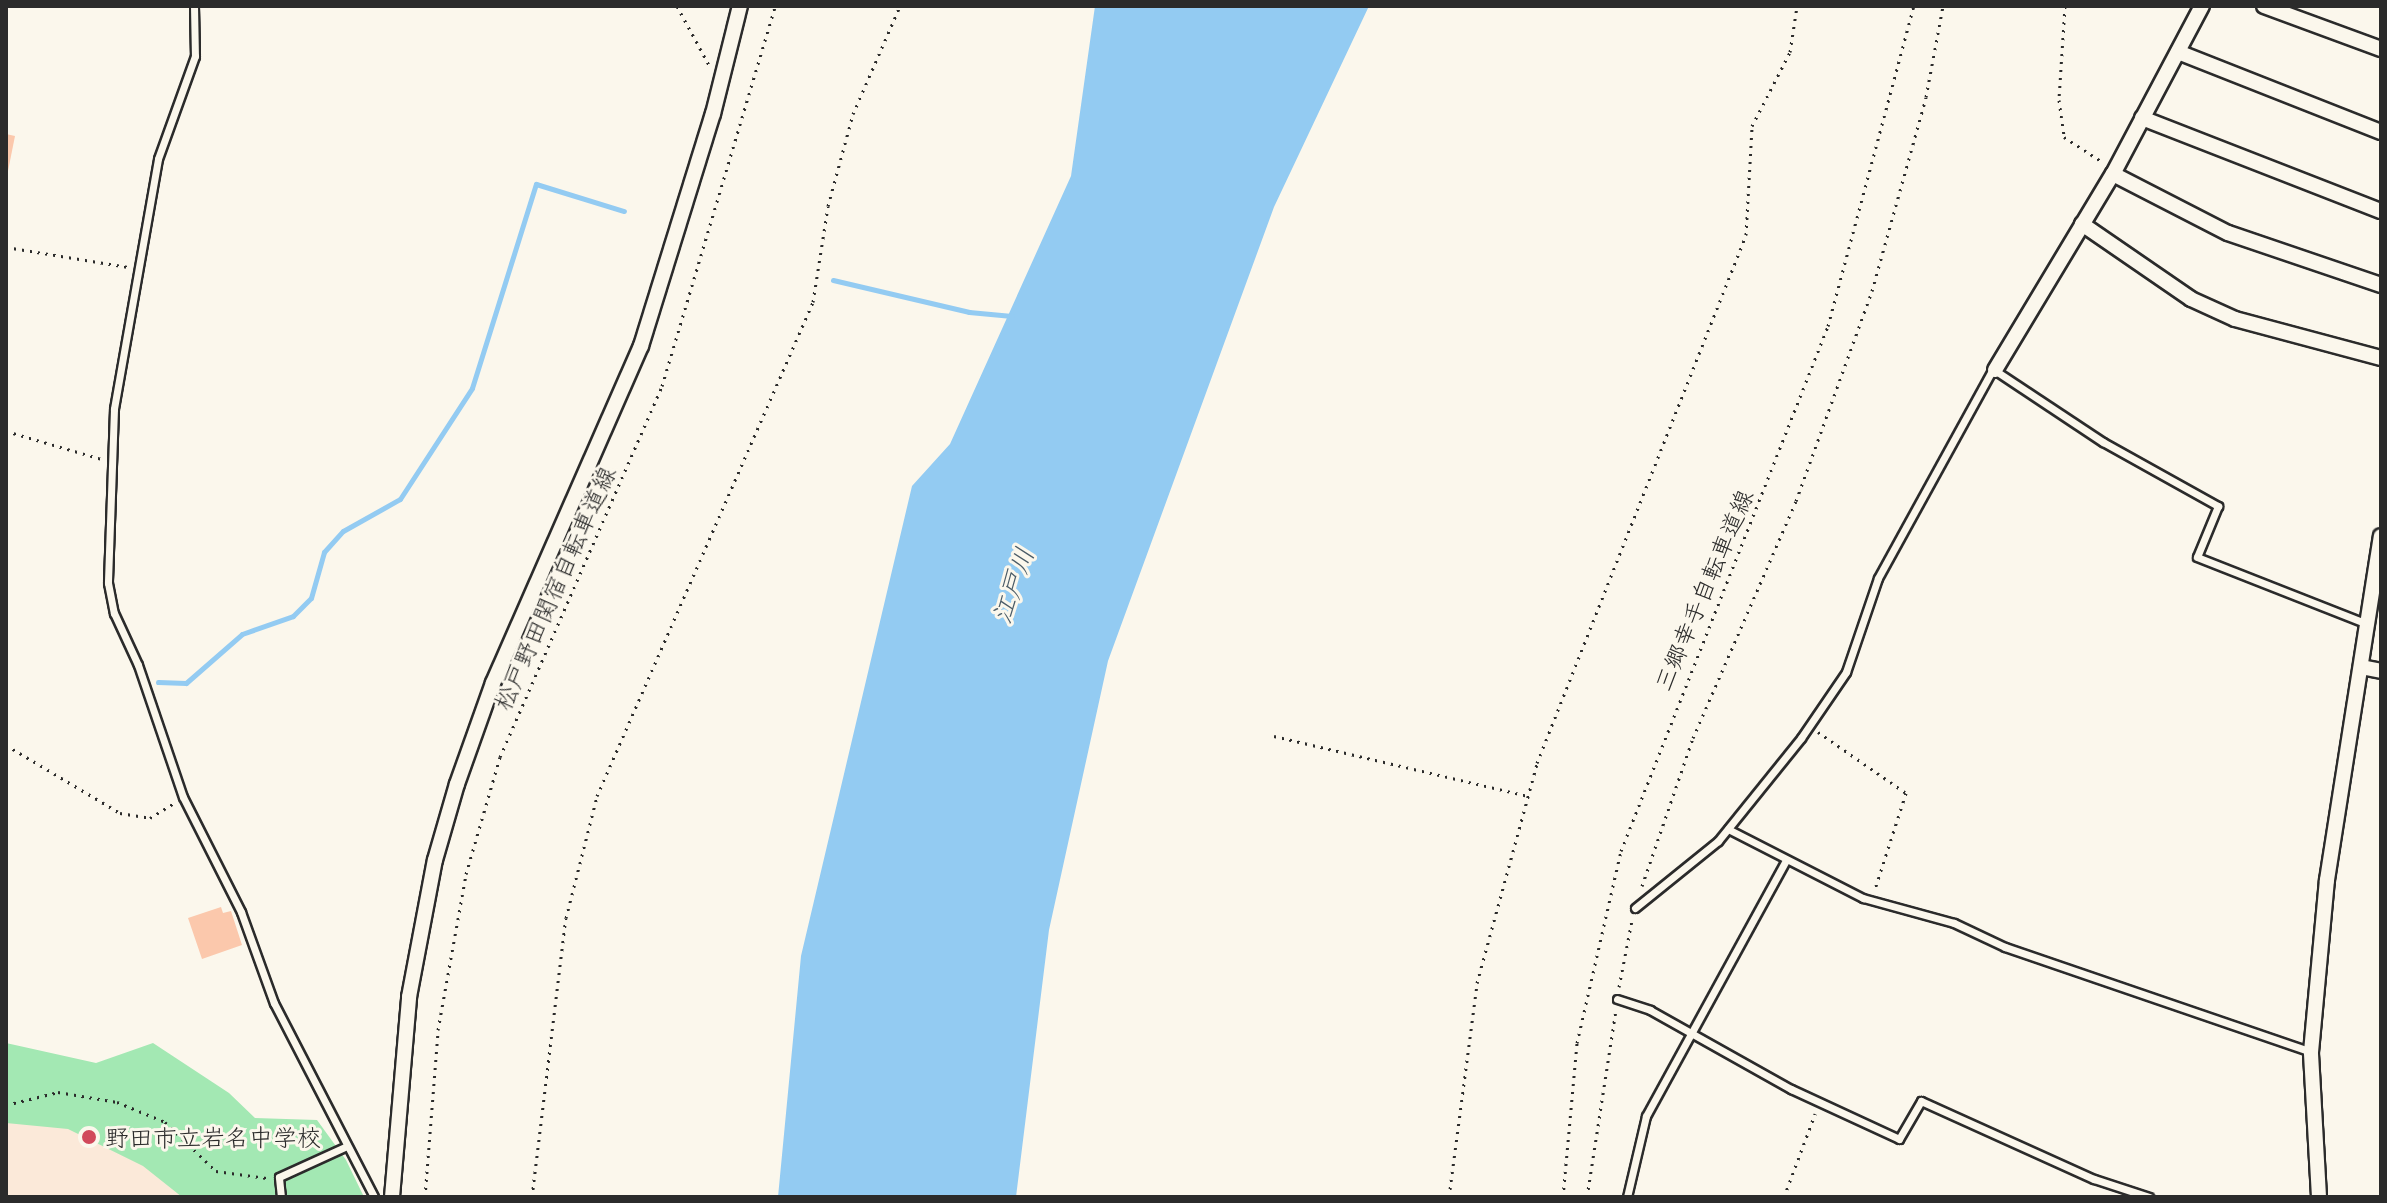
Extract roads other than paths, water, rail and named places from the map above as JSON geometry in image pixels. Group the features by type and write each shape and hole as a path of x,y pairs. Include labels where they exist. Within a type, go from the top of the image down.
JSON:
{"street":[{"path":"392,1197 409,997 435,860 457,784 493,683 641,346 720,90 740,6"},
{"path":"1995,370 2114,171 2202,6"},
{"path":"2264,6 2381,49"},
{"path":"2178,52 2381,132"},
{"path":"2142,118 2381,211"},
{"path":"2114,171 2228,233 2381,285"},
{"path":"2082,224 2191,299 2235,319 2381,358"},
{"path":"2319,1197 2311,1052 2327,880 2381,536"},
{"path":"2361,667 2381,671"}],"lane":[{"path":"194,6 195,56 158,159 109,462 108,583 114,613 138,665 183,797 241,912 274,1003 374,1197"},
{"path":"1635,908 1728,829 1809,726 1855,654 1878,578 1940,460 1995,370 2103,442 2218,506 2197,557 2367,624"},
{"path":"1728,829 1871,900 1954,923 2005,947 2311,1052"},
{"path":"1627,1197 1637,1140 1690,1030 1786,860"},
{"path":"1617,999 1690,1030 1820,1102 1899,1139 1921,1101 2094,1179 2149,1197"},
{"path":"281,1197 279,1177 347,1146"}],"water":[{"name":"江戸川","path":"1095,6 1369,6 1274,207 1108,661 1049,930 1016,1197 778,1197 801,956 912,486 950,444 1071,176"}],"waterway":[{"path":"158,682 186,683 242,634 293,616 311,598 324,552 343,531 400,499 472,388 536,184 624,211"},
{"path":"833,280 969,312 1012,316"}],"place":[{"name":"野田市立岩名中学校","path":"89,1137"}]}
